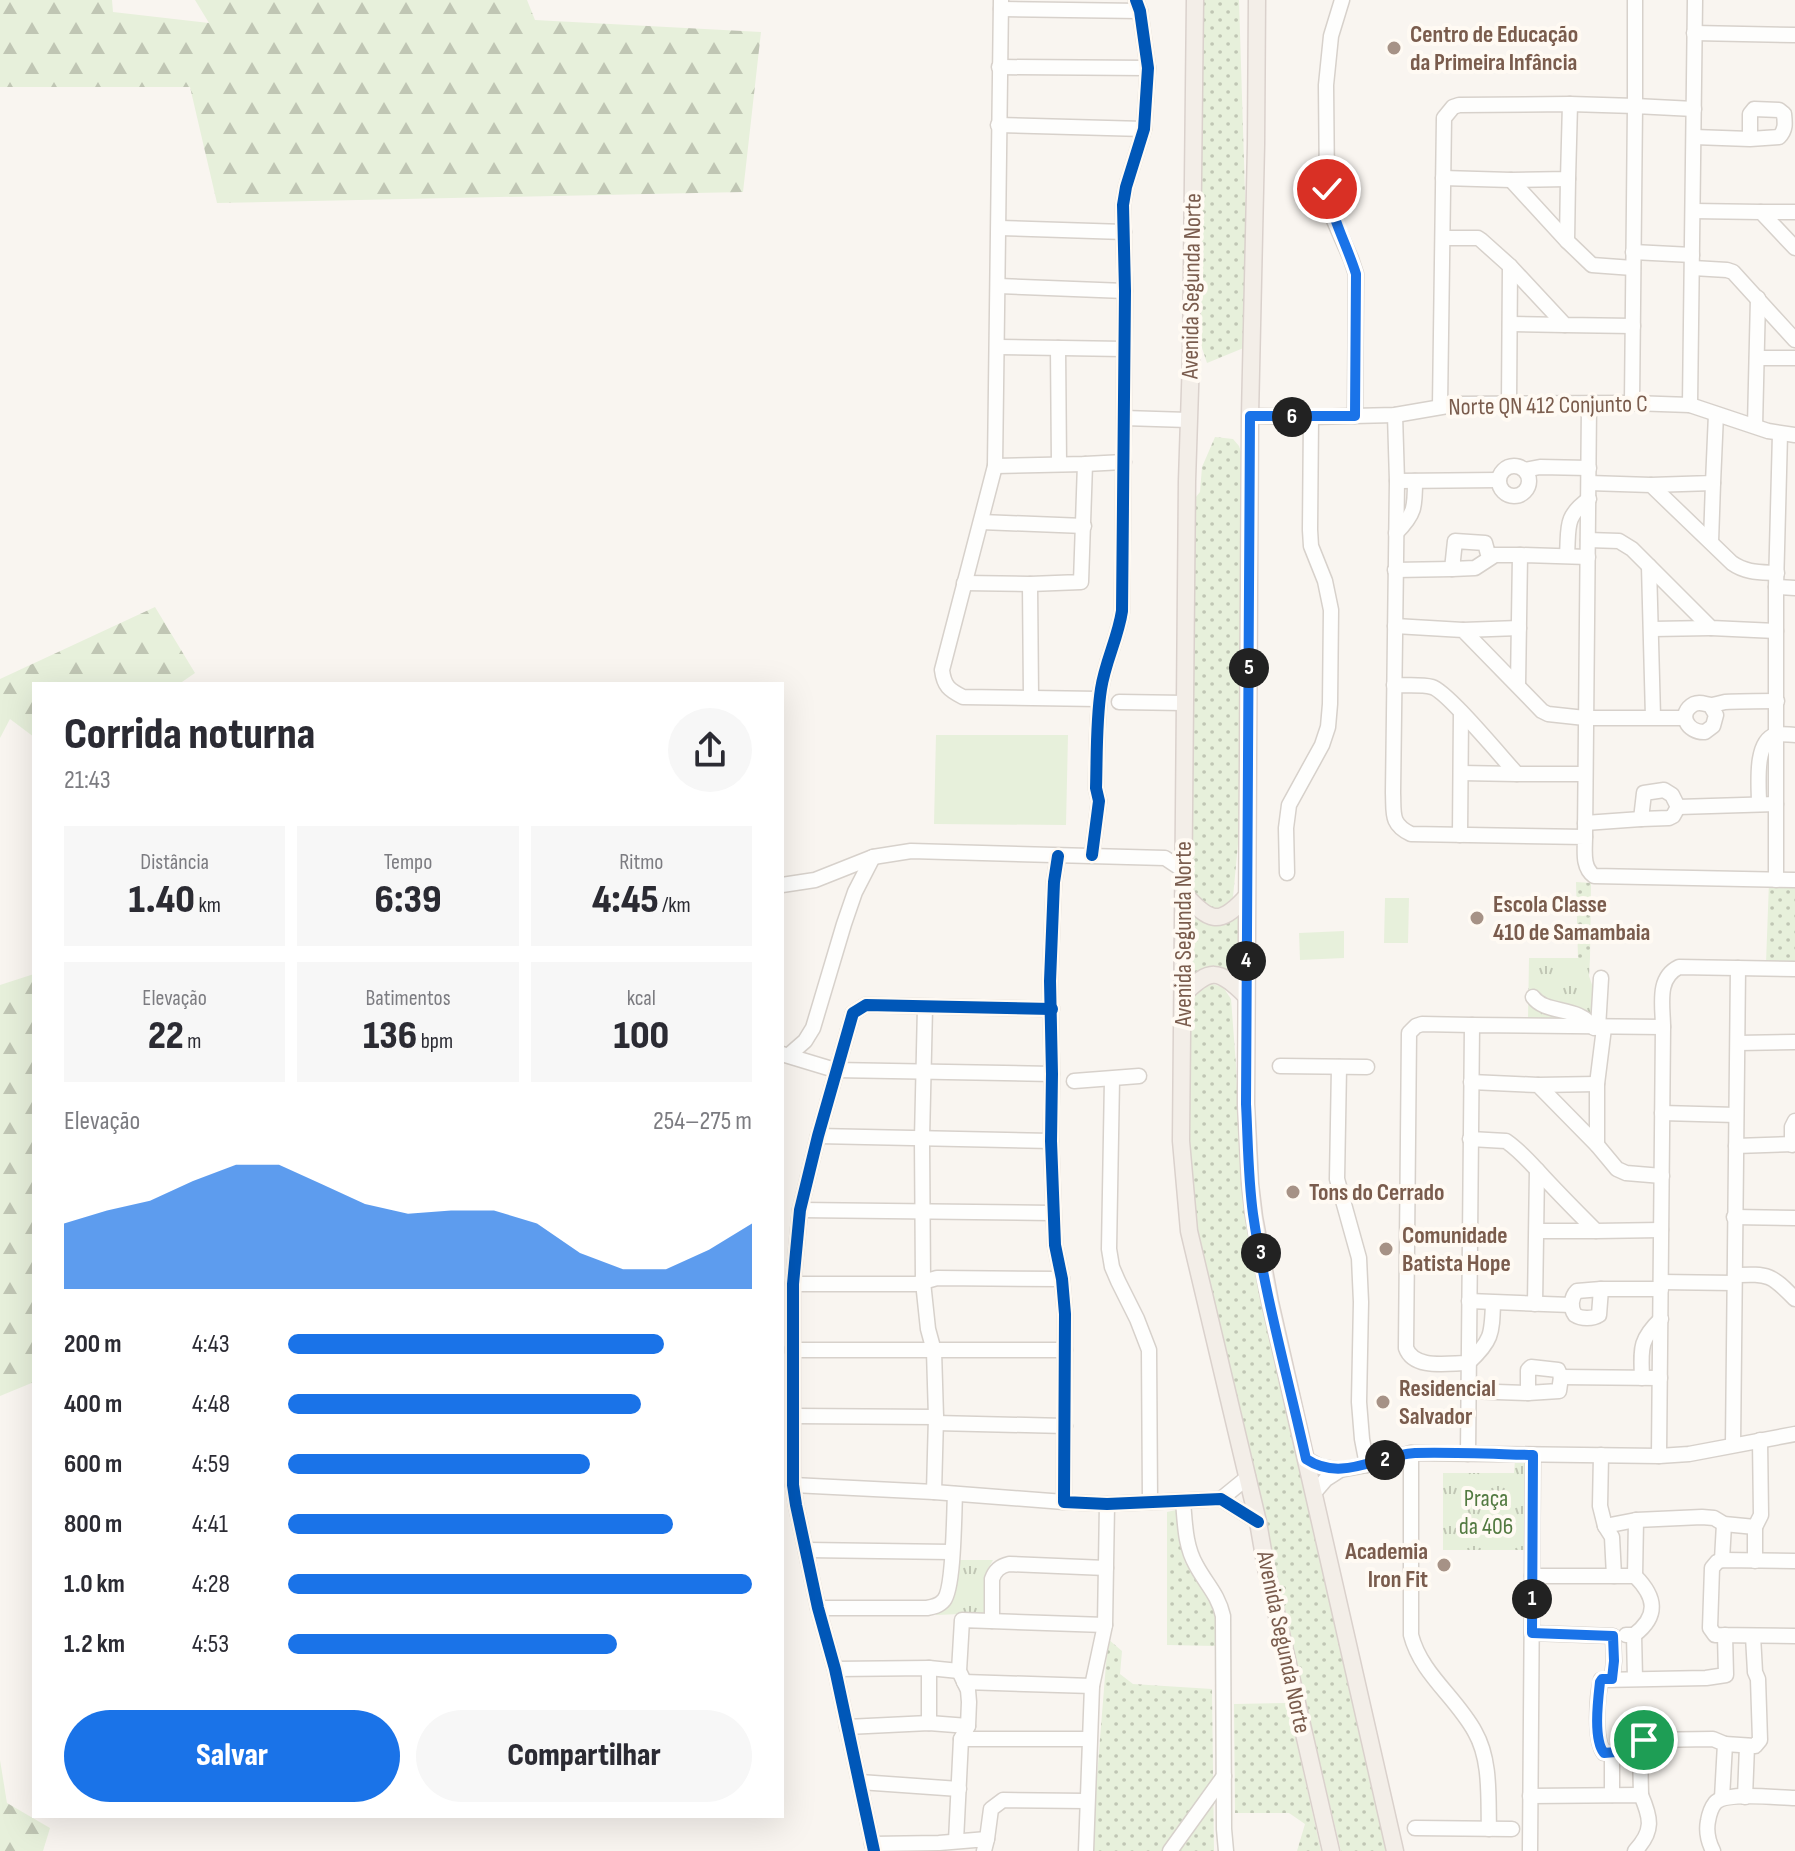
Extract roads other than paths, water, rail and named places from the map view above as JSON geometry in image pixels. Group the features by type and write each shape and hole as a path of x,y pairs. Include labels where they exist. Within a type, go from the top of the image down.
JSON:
{"main road":[{"name":"Avenida Segunda Norte","path":"1195,0 1181,1141 1189,1231 1248,1477 1331,1851"},
{"path":"1257,0 1246,897 1246,1104 1250,1184 1270,1302 1395,1851"},
{"path":"1184,894 1199,910 1220,918 1235,910 1246,897"},
{"path":"1183,995 1200,978 1213,974 1222,976 1246,996"}],"street":[{"path":"1342,0 1331,36 1326,85 1327,189 1333,218 1356,274 1355,416"},
{"path":"1632,403 1635,0"},
{"path":"1690,405 1695,0"},
{"path":"1092,855 1099,801 1096,788 1099,699 1122,611 1123,205 1144,129 1148,68 1138,5 1001,5 995,466 942,670 943,683 950,691 963,697 1099,699"},
{"path":"1694,33 1795,35"},
{"path":"999,67 1148,68"},
{"path":"1567,241 1570,104"},
{"path":"1440,406 1444,118 1453,107 1570,104 1694,109"},
{"path":"1694,137 1750,139 1779,137 1790,123 1779,110 1754,109 1750,114 1750,139"},
{"path":"998,125 1144,129"},
{"path":"1443,178 1568,179"},
{"path":"1511,180 1592,265 1633,260 1692,262 1733,272 1795,340"},
{"path":"1693,211 1795,212"},
{"path":"1761,212 1795,248"},
{"path":"999,228 1124,232"},
{"path":"1443,238 1478,238 1510,266 1565,325"},
{"path":"1509,403 1510,266"},
{"path":"999,286 1125,291"},
{"path":"1755,426 1758,298"},
{"path":"1510,324 1633,326"},
{"path":"998,347 1124,349"},
{"path":"1058,348 1059,464"},
{"path":"1757,358 1795,358"},
{"name":"Norte QN 412 Conjunto C","path":"1250,416 1395,415 1440,406 1509,403 1632,403 1690,405 1787,434"},
{"path":"1589,405 1584,774 1586,865 1589,872 1594,876 1795,880"},
{"path":"1711,542 1716,414"},
{"path":"1395,415 1393,793 1394,820 1398,826 1411,834 1585,830 1641,819 1669,818 1678,807"},
{"path":"1287,873 1285,847 1289,805 1322,745 1328,727 1330,704 1331,610 1325,581 1311,546 1311,417"},
{"path":"1124,418 1188,420"},
{"path":"1776,880 1776,580 1787,434"},
{"path":"995,466 1124,462"},
{"path":"964,583 1081,582 1085,464"},
{"path":"1525,470 1529,482 1527,489 1516,496 1504,492 1500,487 1500,474 1514,466 1525,470 1540,467 1651,485 1713,483"},
{"path":"1397,481 1499,480"},
{"path":"1396,533 1414,511 1415,481"},
{"path":"1651,485 1732,563 1795,588"},
{"path":"1567,555 1569,521 1578,507 1589,499"},
{"path":"981,522 1084,526"},
{"path":"1588,540 1619,541 1632,549 1711,628"},
{"path":"1452,569 1455,541 1485,543 1489,558"},
{"path":"1395,570 1475,568 1495,555 1588,557"},
{"path":"1518,685 1520,555"},
{"path":"1649,566 1653,717"},
{"path":"1030,584 1031,697"},
{"path":"1395,626 1463,630 1519,628"},
{"path":"1652,629 1776,631"},
{"path":"1463,630 1548,714 1585,718 1685,718"},
{"path":"1394,685 1435,688 1517,774"},
{"path":"1710,705 1716,720 1710,730 1694,732 1685,718 1686,711 1697,703 1777,701"},
{"path":"1119,702 1185,703"},
{"path":"1460,835 1461,712"},
{"path":"1759,803 1761,754 1768,740 1777,734 1795,735"},
{"path":"1461,773 1584,774"},
{"path":"1641,819 1646,792 1664,790 1678,807"},
{"path":"1678,807 1776,804"},
{"path":"1165,858 1183,845"},
{"path":"784,885 815,880 873,857 911,851 1165,858 1183,870"},
{"path":"1058,856 1050,981 1051,1141 1052,1213 1065,1314 1064,1502"},
{"path":"786,1055 805,1041 813,1028 855,892 873,857"},
{"path":"1659,1456 1663,984 1669,972 1679,967 1795,969"},
{"path":"1733,1445 1738,968"},
{"path":"1597,1145 1601,978"},
{"path":"1533,997 1538,1003 1574,1013 1598,1028"},
{"path":"1052,1009 866,1005 853,1013 835,1070 800,1210 793,1284 793,1485 873,1848 956,1841 985,1845 991,1809 1003,1800 1087,1801"},
{"path":"925,1007 923,1282 928,1329 934,1351 934,1492"},
{"path":"1493,1303 1492,1332 1480,1352 1468,1363 1421,1362 1412,1358 1406,1348 1409,1033 1422,1024 1663,1027"},
{"path":"1468,1454 1472,1025"},
{"path":"1738,1043 1795,1042"},
{"path":"786,1055 835,1070 1052,1074"},
{"path":"1280,1066 1367,1067"},
{"path":"1339,1067 1337,1179 1359,1258 1359,1402 1367,1465"},
{"path":"1074,1081 1139,1076"},
{"path":"1112,1079 1109,1249 1112,1267 1149,1350 1150,1502"},
{"path":"1471,1082 1597,1084"},
{"path":"1538,1085 1621,1171 1662,1176"},
{"path":"1662,1113 1736,1115"},
{"path":"1736,1146 1793,1144 1792,1127 1795,1121"},
{"path":"818,1136 1051,1141"},
{"path":"1470,1139 1506,1141 1523,1153 1596,1231"},
{"path":"1535,1304 1537,1170"},
{"path":"800,1210 1052,1213"},
{"path":"1734,1217 1795,1218"},
{"path":"1537,1231 1661,1230"},
{"path":"1601,1289 1601,1308 1597,1317 1576,1317 1571,1305 1577,1291 1601,1289 1661,1285 1735,1279 1762,1274 1784,1287 1795,1299"},
{"path":"793,1284 916,1284 937,1278 1062,1279"},
{"path":"1469,1301 1571,1305"},
{"path":"1642,1378 1642,1346 1647,1333 1661,1319"},
{"path":"792,1350 1065,1350"},
{"path":"1468,1391 1528,1393 1559,1391 1560,1372 1556,1368 1531,1367 1528,1370 1528,1393"},
{"path":"1561,1377 1660,1378"},
{"path":"794,1416 1065,1426"},
{"path":"1306,1459 1321,1467 1340,1470 1411,1453 1659,1456 1689,1454 1795,1434"},
{"path":"1755,1561 1755,1527 1761,1515 1760,1440"},
{"path":"1411,1453 1411,1635 1426,1669 1475,1731 1483,1749 1489,1829"},
{"path":"1530,1851 1533,1455"},
{"path":"1601,1455 1600,1506 1605,1526 1612,1537 1614,1576"},
{"path":"1314,1493 1326,1479 1340,1470"},
{"path":"1221,1499 1248,1477"},
{"path":"793,1485 1107,1504 1221,1499 1258,1522"},
{"path":"818,1608 937,1606 947,1595 955,1494"},
{"path":"1183,1501 1188,1546 1197,1568 1217,1596 1223,1616 1226,1851"},
{"path":"1086,1851 1092,1686 1105,1625 1107,1504"},
{"path":"1605,1526 1636,1520 1708,1517 1724,1524 1755,1527"},
{"path":"1532,1633 1634,1635 1647,1624 1652,1617 1649,1595 1635,1576 1636,1520"},
{"path":"1722,1560 1724,1524"},
{"path":"807,1550 951,1552"},
{"path":"1795,1561 1717,1562 1712,1568 1710,1628 1715,1635 1795,1636"},
{"path":"992,1621 992,1579 1003,1565 1106,1568"},
{"path":"1532,1576 1635,1576"},
{"path":"956,1841 968,1690 962,1677 962,1620 1105,1625"},
{"path":"1634,1635 1635,1678"},
{"path":"1725,1635 1726,1675"},
{"path":"1612,1679 1613,1636"},
{"path":"1635,1851 1643,1843 1650,1819 1641,1795 1640,1750 1644,1740 1713,1739 1725,1744 1755,1746 1760,1740 1753,1636"},
{"path":"835,1669 929,1668 962,1677 1092,1686"},
{"path":"929,1668 929,1723"},
{"path":"1640,1750 1604,1753 1600,1748 1597,1716 1602,1679 1706,1678 1755,1672"},
{"path":"847,1727 929,1723 965,1733 1089,1739"},
{"path":"1722,1798 1725,1744"},
{"path":"1745,1797 1747,1746"},
{"path":"1612,1753 1612,1795"},
{"path":"1170,1851 1224,1775"},
{"path":"860,1782 959,1789"},
{"path":"1530,1796 1641,1795"},
{"path":"1713,1851 1707,1833 1710,1811 1722,1798 1795,1798"},
{"path":"1415,1828 1512,1829"}],"place":[{"name":"Centro de Educação da Primeira Infância","path":"1394,48"},
{"name":"Escola Classe 410 de Samambaia","path":"1477,918"},
{"name":"Tons do Cerrado","path":"1293,1192"},
{"name":"Comunidade Batista Hope","path":"1386,1249"},
{"name":"Residencial Salvador","path":"1383,1402"},
{"name":"Academia Iron Fit","path":"1444,1565"}],"park label":[{"name":"Praça da 406","path":"1486,1512"}]}
